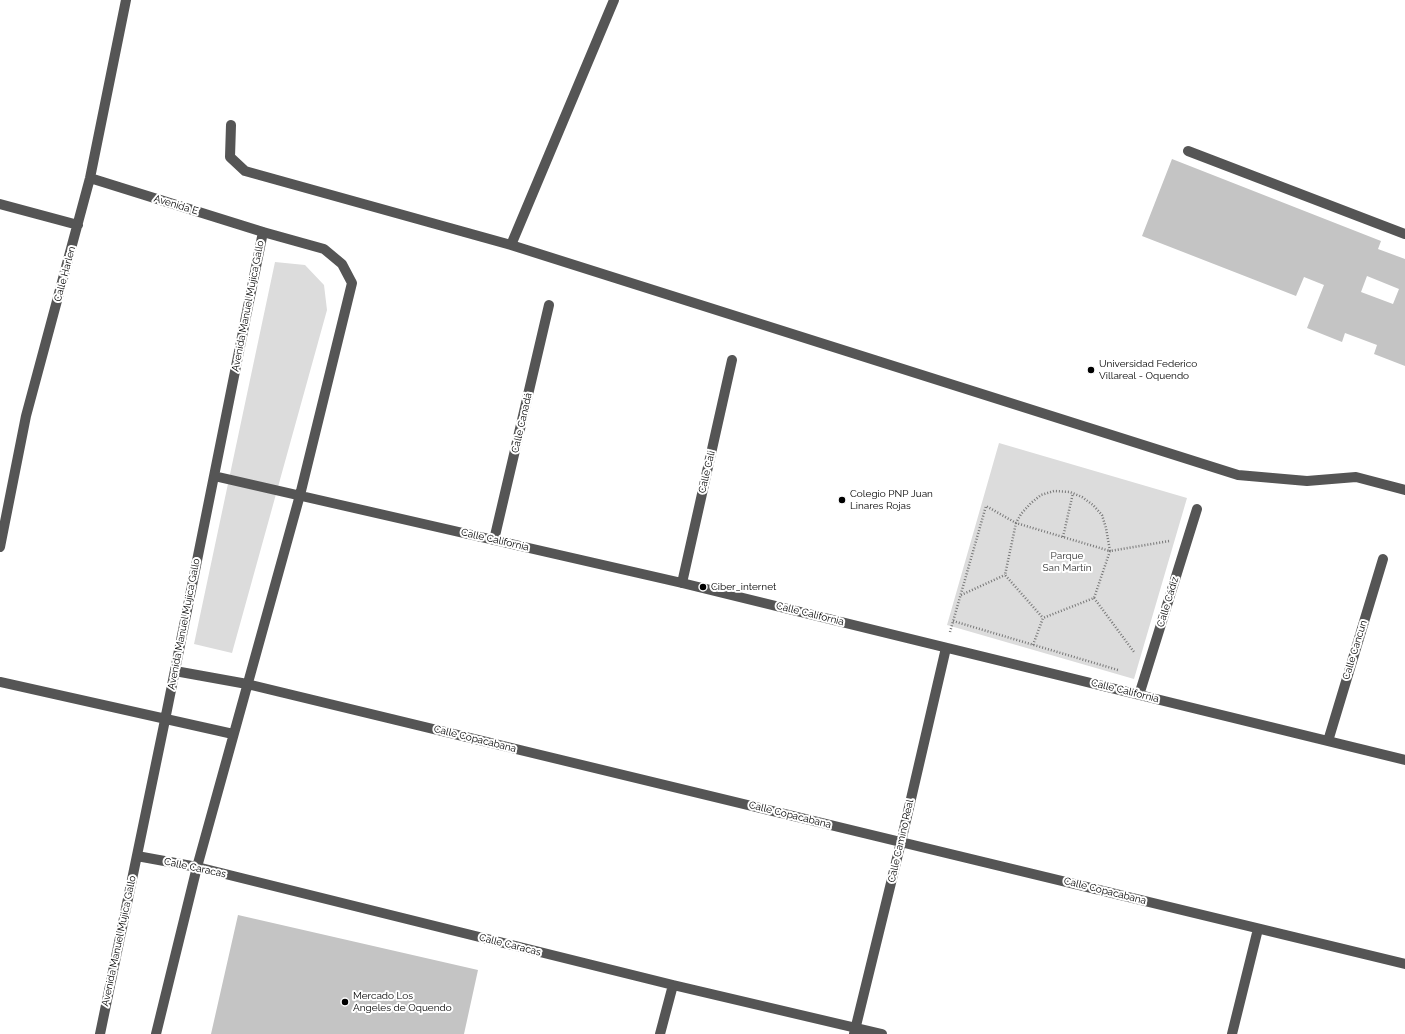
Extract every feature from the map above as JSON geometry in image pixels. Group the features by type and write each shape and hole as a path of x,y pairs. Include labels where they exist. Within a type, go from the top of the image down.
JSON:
{"street":[{"name":"Calle Harlen","path":"0,547 26,416 90,178 126,0"},
{"path":"511,245 614,0"},
{"path":"231,125 230,157 244,172 511,245 1238,475 1307,480 1356,477 1405,490"},
{"path":"1188,151 1405,234"},
{"name":"Avenida E","path":"90,178 263,232"},
{"path":"0,204 78,224"},
{"name":"Avenida Manuel Mujica Gallo","path":"100,1034 263,232 324,249 342,264 352,283 300,495 197,867 156,1034"},
{"name":"Calle Canadá","path":"494,540 549,305"},
{"name":"Calle Cali","path":"682,583 732,360"},
{"name":"Calle California","path":"214,476 682,583 1405,760"},
{"name":"Calle Cádiz","path":"1139,695 1197,509"},
{"name":"Calle Cancun","path":"1328,741 1383,559"},
{"name":"Calle Camino Real","path":"855,1030 946,648"},
{"name":"Calle Copacabana","path":"175,671 247,684 1405,964"},
{"path":"0,682 233,734"},
{"name":"Calle Caracas","path":"137,856 197,867 855,1030 882,1034"},
{"path":"1232,1034 1258,928"},
{"path":"660,1034 673,985"}],"path":[{"path":"1005,574 1016,524 1021,514 1041,495 1054,491 1070,492 1082,497 1093,505 1102,515 1110,551 1094,598 1043,618 1033,645"},
{"path":"1063,537 1073,493"},
{"path":"1124,672 954,621 986,506 1016,524 1110,551 1172,541 1169,548"},
{"path":"961,595 1005,574"},
{"path":"1005,574 1043,618"},
{"path":"1094,598 1137,656 1139,649"}],"green space":[{"path":"275,262 305,265 324,285 327,310 232,653 194,644"},
{"name":"Parque San Martín","path":"999,443 1187,498 1134,679 947,625"}],"building":[{"path":"1172,159 1381,241 1378,249 1405,259 1405,366 1374,354 1377,345 1345,333 1342,342 1307,328 1324,285 1304,277 1296,296 1142,236","holes":["1367,276 1399,289 1393,304 1361,292"]},
{"name":"Mercado Los Angeles de Oquendo","path":"238,915 478,970 464,1034 211,1034"}],"place":[{"name":"Universidad Federico Villareal - Oquendo","path":"1091,370"},
{"name":"Colegio PNP Juan Linares Rojas","path":"842,500"},
{"name":"Ciber_internet","path":"703,587"},
{"name":"Mercado Los Angeles de Oquendo","path":"345,1002"}]}
